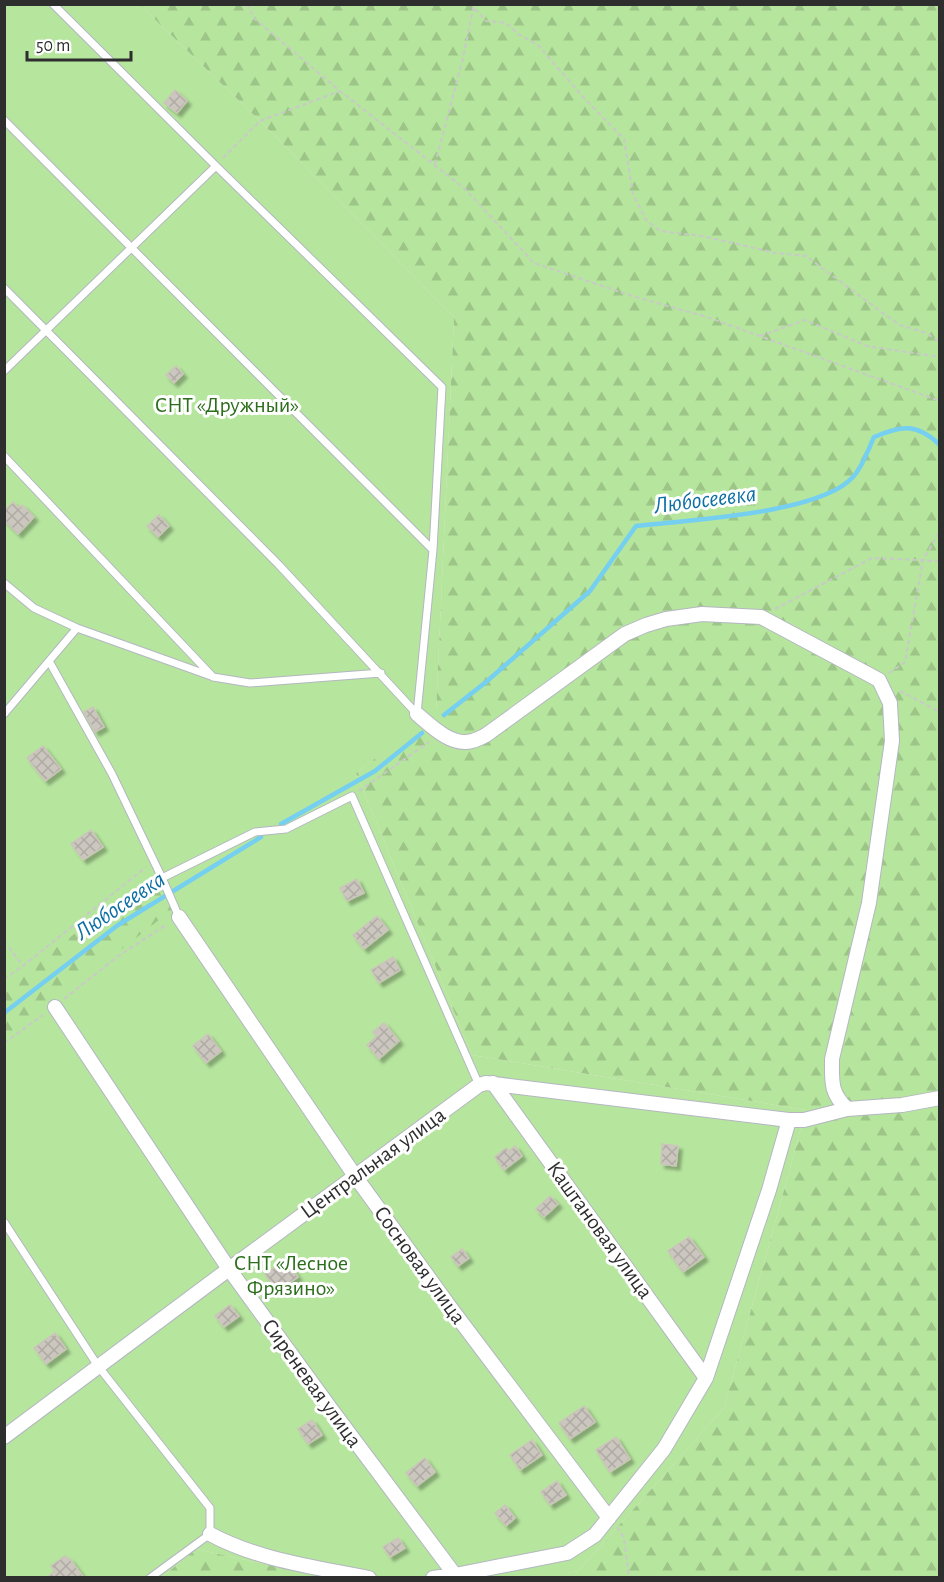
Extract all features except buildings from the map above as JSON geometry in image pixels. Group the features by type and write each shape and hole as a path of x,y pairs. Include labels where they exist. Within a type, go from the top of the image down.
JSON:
{"street":[{"path":"417,714 441,734 459,742 472,742 486,735 625,634 646,625 702,614 761,617 879,680 890,703 892,741 869,903 832,1059 831,1085 838,1100 847,1109"},
{"name":"Сосновая улица","path":"179,917 355,1176 450,1307 609,1518"},
{"name":"Сиреневая улица","path":"55,1007 229,1269 455,1575"},
{"path":"486,1084 789,1120 804,1120 847,1109 902,1105 939,1098"},
{"name":"Центральная улица","path":"4,1437 355,1176 486,1084"},
{"name":"Каштановая улица","path":"486,1084 706,1378"},
{"path":"433,1578 567,1553 595,1535 664,1449 706,1378 769,1190 789,1120"},
{"path":"210,1534 226,1543 282,1561 369,1578"}],"lane":[{"path":"53,4 442,387 433,550 417,714"},
{"path":"4,120 433,550"},
{"path":"4,371 216,166"},
{"path":"4,288 279,565 417,714"},
{"path":"4,456 213,677"},
{"path":"4,583 34,608 77,628 213,677 250,683 381,673"},
{"path":"4,714 77,628"},
{"path":"49,662 112,774 179,917"},
{"path":"162,878 255,832 286,829 352,796 486,1084"},
{"path":"4,1222 98,1366 210,1508 210,1534 150,1578"}],"path":[{"path":"247,4 255,18 340,91 465,189 534,263 632,296 707,317 939,401"},
{"path":"435,165 475,9 474,4"},
{"path":"475,9 486,21 506,23 538,45 582,97 624,139 633,194 646,220 660,231 702,236 776,253 806,256 900,325 926,333 939,342"},
{"path":"216,166 260,121 340,91"},
{"path":"760,336 805,320 867,346 939,357"},
{"path":"879,680 905,662 924,560 939,531"},
{"path":"761,617 872,558 939,561"},
{"path":"899,691 939,712"},
{"path":"352,796 441,734"},
{"path":"4,979 153,861"},
{"path":"4,1043 55,1007 117,957 179,917"},
{"path":"4,941 23,966"},
{"path":"609,1518 624,1538 629,1578"}],"green space":[{"name":"СНТ «Лесное Фрязино»","path":"5,5 140,5 260,121 454,317 436,713 356,773 472,1055 806,1110 724,1408 578,1571 542,1578 324,1577 196,1549 162,1577 5,1578"},
{"path":"140,5 939,5 939,1577 542,1577 578,1571 724,1408 806,1110 472,1055 356,773 436,712 454,317 260,121"},
{"path":"144,882 164,889 173,909 5,1038 5,986"},
{"path":"196,1549 324,1577 162,1577"}],"waterway":[{"name":"Любосеевка","path":"444,715 486,682 590,591 636,526 751,513 812,499 836,489 853,477 874,437 893,430 901,428 916,430 940,445"},
{"name":"Любосеевка","path":"281,824 375,771 422,733"},
{"name":"Любосеевка","path":"4,1013 118,925 261,837"}],"park label":[{"name":"СНТ «Дружный»","path":"227,405"}]}
